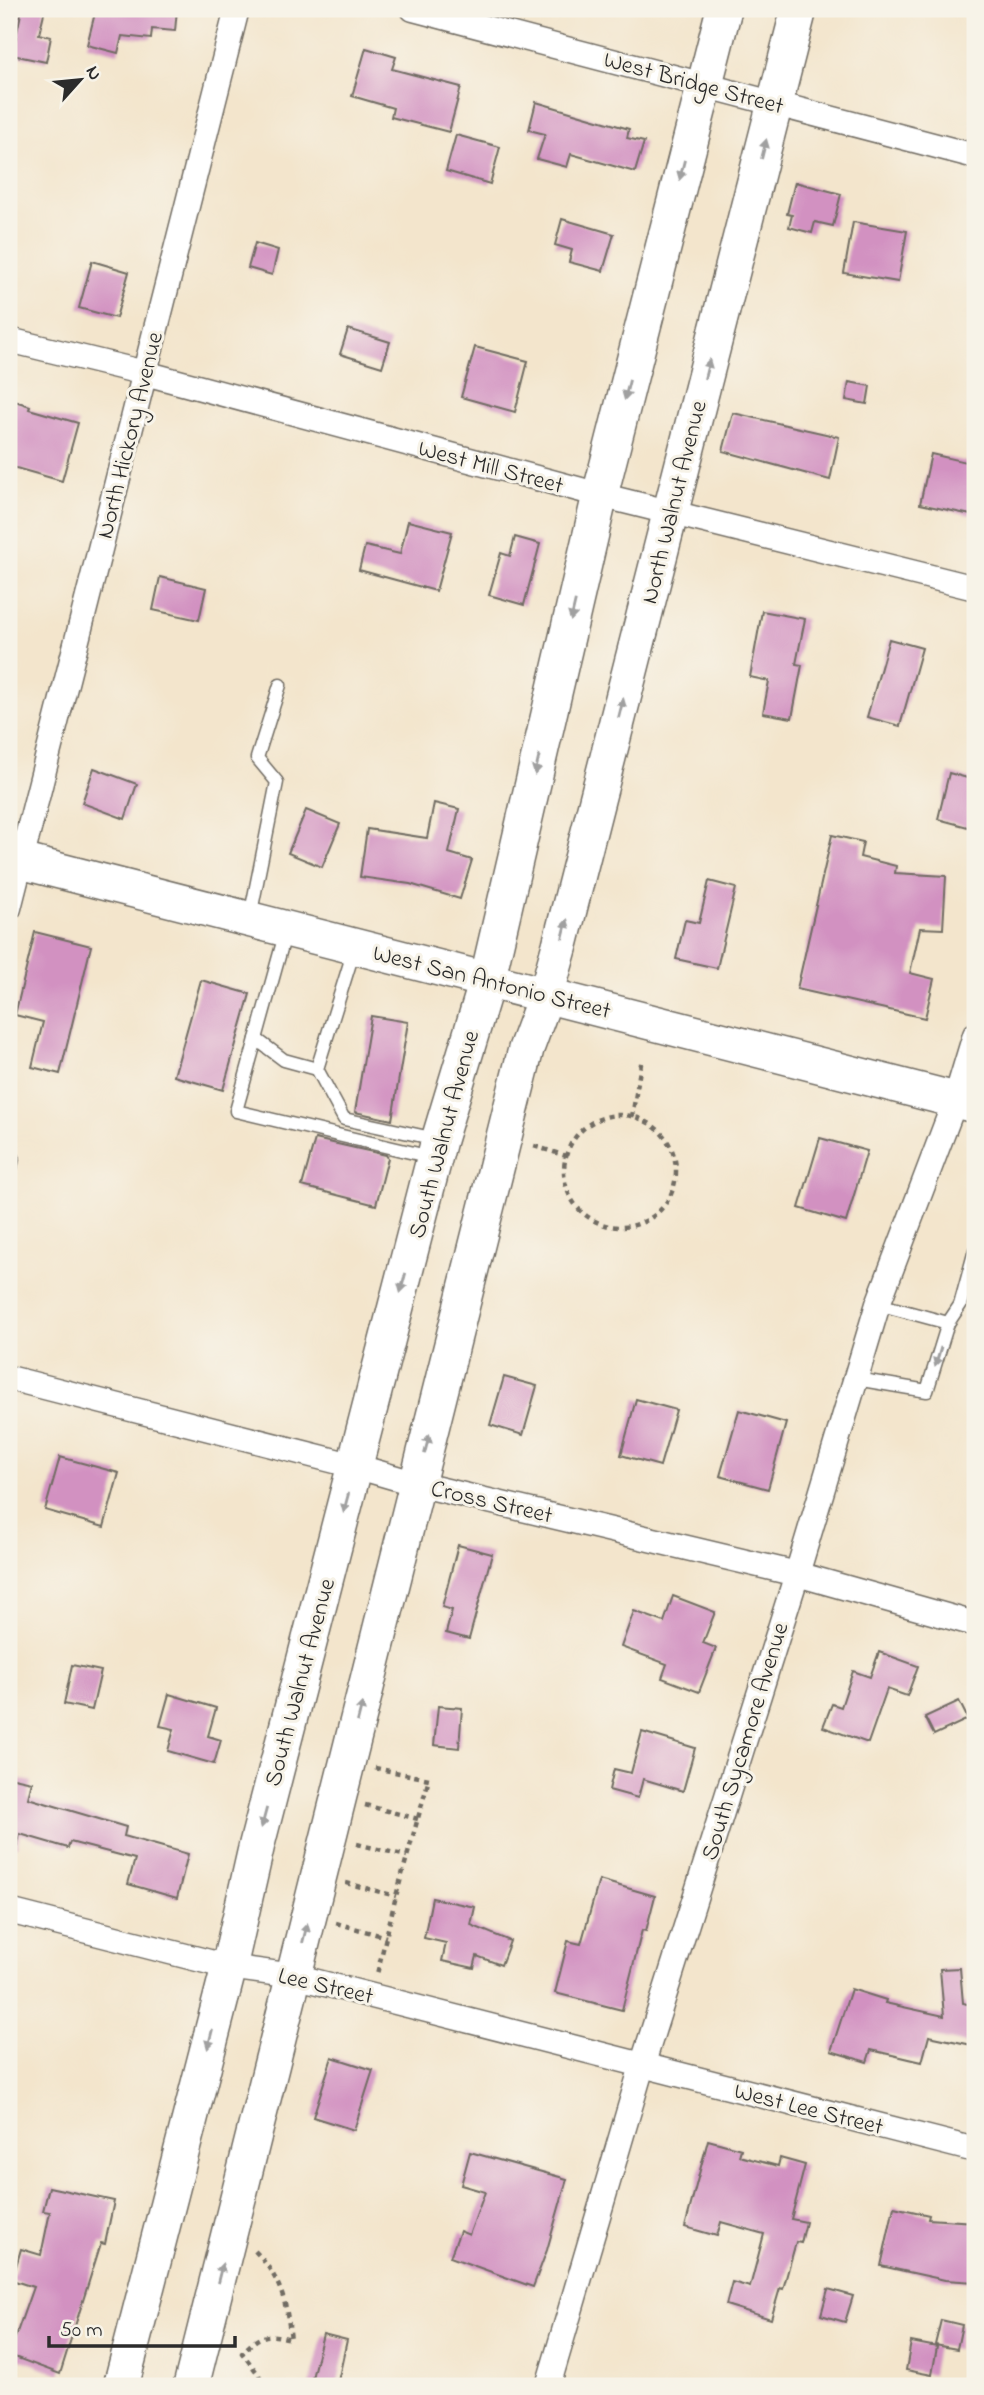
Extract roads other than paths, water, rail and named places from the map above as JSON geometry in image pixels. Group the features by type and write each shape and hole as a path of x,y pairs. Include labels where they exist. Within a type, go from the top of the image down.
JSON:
{"main road":[{"path":"486,981 600,495 724,9"},
{"name":"North Walnut Avenue","path":"547,995 799,9"},
{"name":"West San Antonio Street","path":"15,859 965,1103"},
{"name":"South Walnut Avenue","path":"121,2386 437,1149 486,981"},
{"path":"191,2386 527,1049 547,995"}],"street":[{"name":"North Hickory Avenue","path":"9,908 15,859 145,373 237,9"},
{"name":"West Bridge Street","path":"413,9 975,156"},
{"name":"West Mill Street","path":"9,340 145,373 600,495 975,588"},
{"name":"South Sycamore Avenue","path":"548,2386 642,2066 797,1574 878,1304 965,1103 975,1035"},
{"name":"Cross Street","path":"9,1378 417,1484 797,1574 975,1624"},
{"name":"Lee Street","path":"9,1911 229,1966 294,1976 642,2066"},
{"name":"West Lee Street","path":"642,2066 975,2150"}],"lane":[{"path":"249,921 277,782 257,758 280,685"},
{"path":"286,929 236,1111 437,1149"},
{"path":"355,947 317,1069 344,1119 437,1149"},
{"path":"256,1039 284,1060 317,1069"},
{"path":"9,1156 13,1158 9,1176"},
{"path":"856,1378 927,1391 948,1323 960,1305 975,1250"},
{"path":"878,1304 948,1323"}]}
